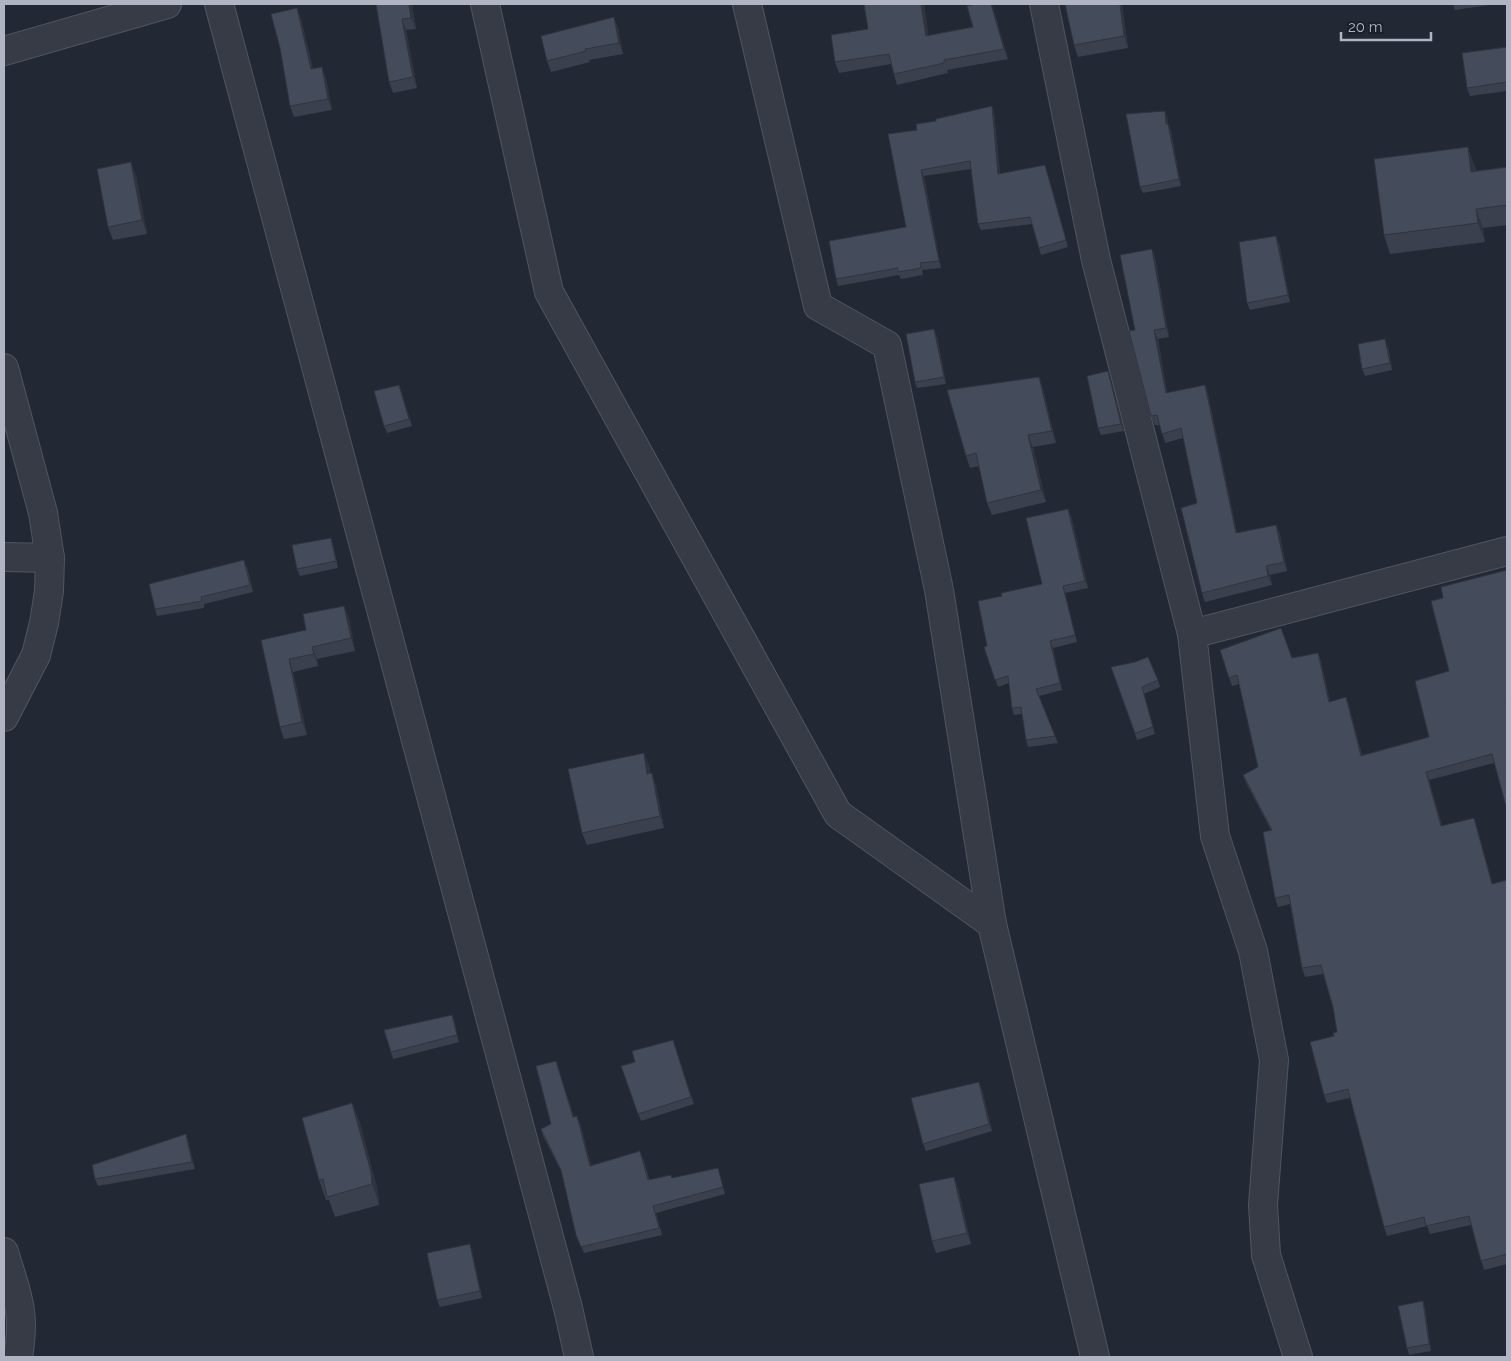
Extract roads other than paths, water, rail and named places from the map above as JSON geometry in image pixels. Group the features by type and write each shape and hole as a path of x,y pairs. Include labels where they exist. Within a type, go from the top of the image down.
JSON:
{"street":[{"path":"4,51 167,4"},
{"path":"219,4 565,1298 579,1357"},
{"path":"485,4 549,292 838,814 992,924"},
{"path":"747,4 818,306 887,345 939,590 992,924 1095,1357"},
{"path":"1044,4 1096,260 1192,634 1215,836 1253,951 1274,1060 1263,1205 1266,1255 1298,1357"},
{"path":"4,368 43,513 50,558 49,591 36,655 4,717"},
{"path":"1192,634 1507,551"},
{"path":"4,557 50,558"},
{"path":"4,1252 21,1306 22,1332 18,1357"}]}
